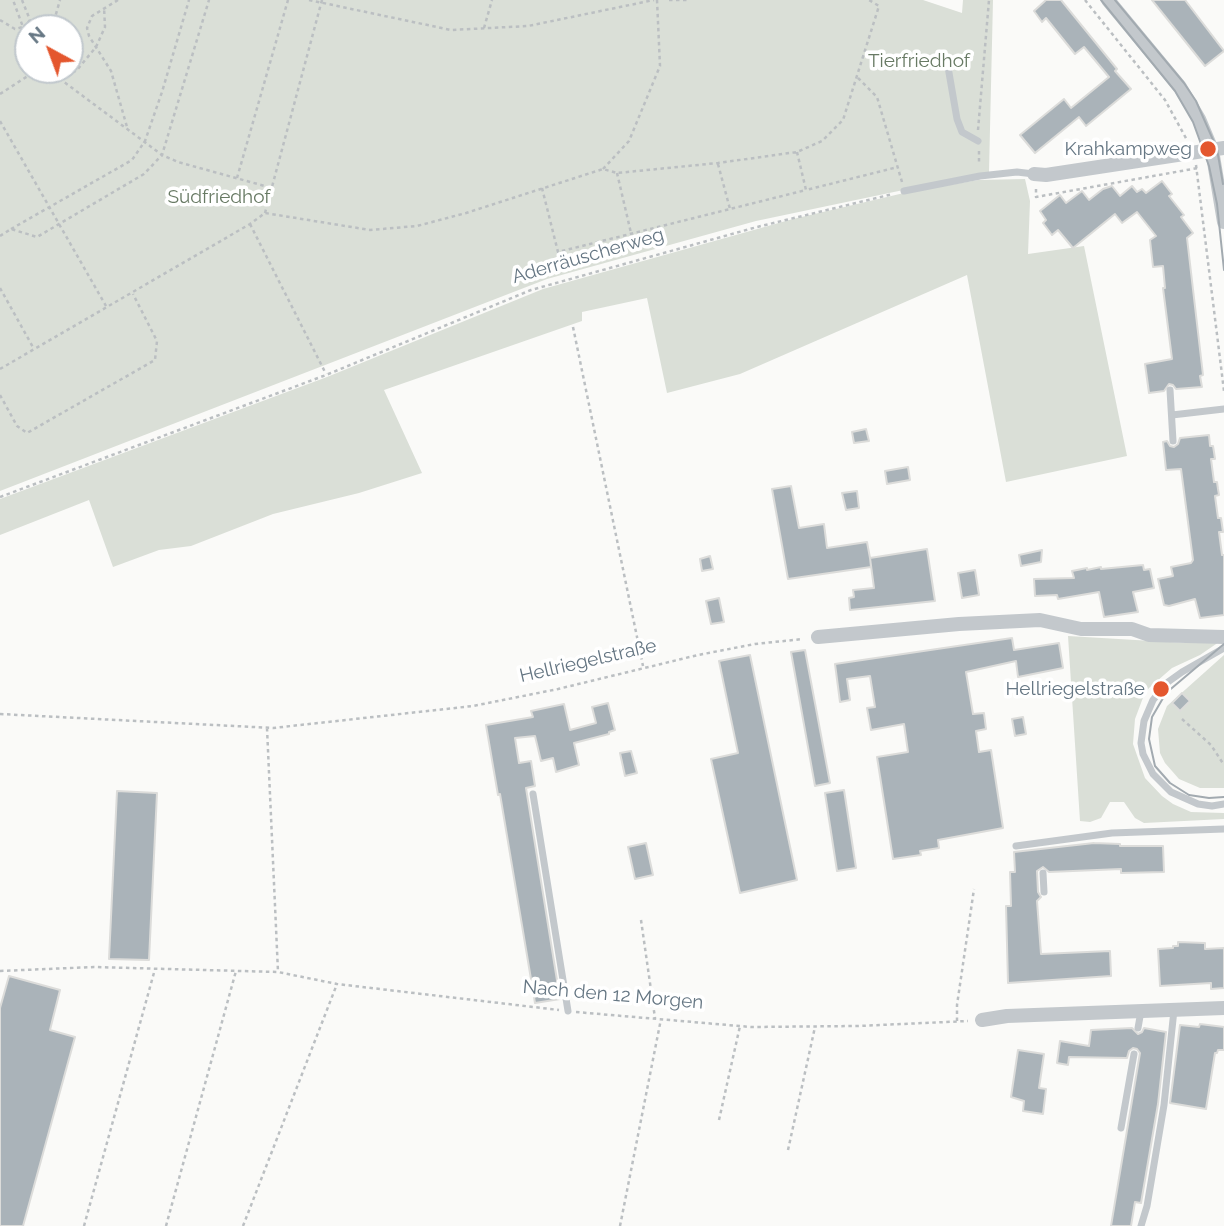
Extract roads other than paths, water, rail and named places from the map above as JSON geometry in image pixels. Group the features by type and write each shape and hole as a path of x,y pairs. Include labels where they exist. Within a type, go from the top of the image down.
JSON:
{"street":[{"path":"1114,2 1180,87 1217,154 1224,222"},
{"path":"1034,174 1046,175 1217,154"},
{"path":"818,637 959,624 1040,620 1081,629 1132,629 1149,635 1224,637"},
{"path":"982,1020 1007,1016 1224,1008"}],"lane":[{"path":"948,67 962,132 978,141"},
{"path":"904,191 980,176 1017,172 1034,174"},
{"path":"1170,390 1173,441"},
{"path":"1172,415 1224,409"},
{"path":"1224,648 1168,682 1153,701 1144,721 1142,743 1143,754 1153,774 1171,792 1198,804 1224,804"},
{"path":"533,794 568,1011"},
{"path":"1016,846 1112,833 1224,829"},
{"path":"1043,873 1044,892"},
{"path":"1141,1226 1147,1206 1164,1105 1174,1010"},
{"path":"1138,1028 1141,1012"},
{"path":"1122,1128 1134,1054"}],"tram line":[{"path":"1101,0 1175,91 1193,122 1209,166 1217,204 1224,270"},
{"path":"1115,0 1196,101 1217,149 1223,184"},
{"path":"1224,644 1166,693 1152,717 1149,739 1155,766 1170,783 1189,795 1224,797"}],"place":[{"name":"Krahkampweg","path":"1208,149"},
{"name":"Hellriegelstraße","path":"1161,689"}],"park label":[{"name":"Tierfriedhof","path":"919,61"},
{"name":"Südfriedhof","path":"219,197"}]}
